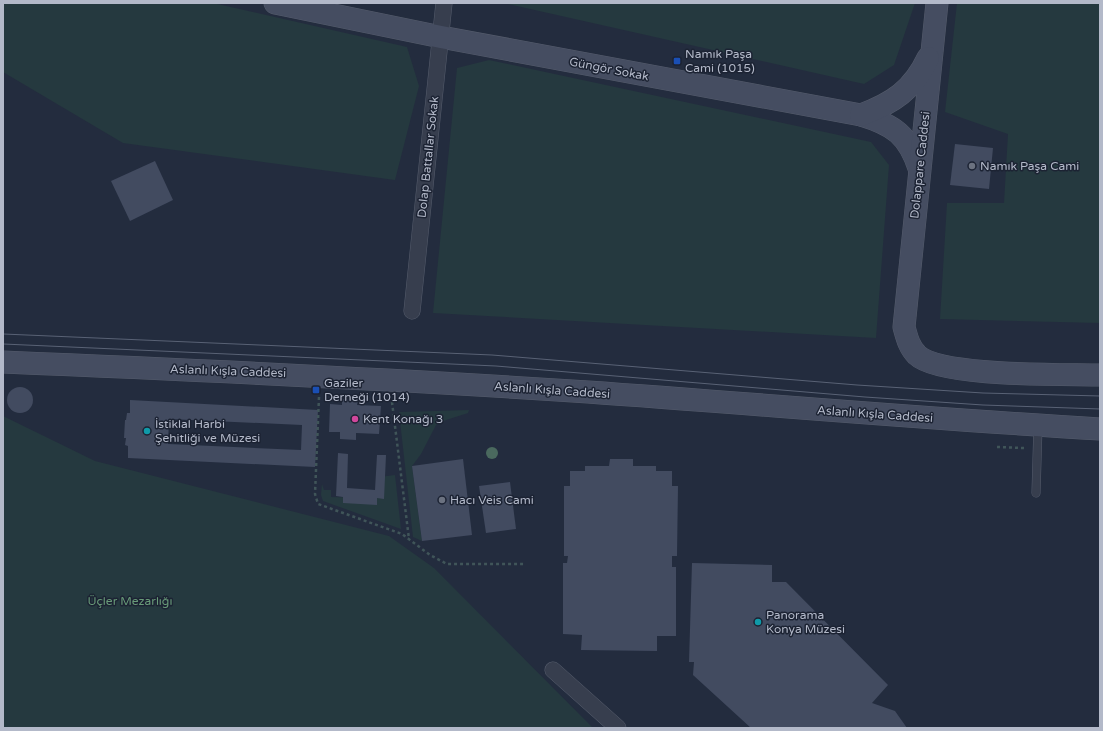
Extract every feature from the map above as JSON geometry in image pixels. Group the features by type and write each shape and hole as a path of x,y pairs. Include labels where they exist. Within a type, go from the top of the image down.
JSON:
{"main road":[{"name":"Güngör Sokak","path":"275,3 441,37 861,116 879,121 894,128 906,140 914,153 919,168"},
{"name":"Dolappare Caddesi","path":"937,3 904,327 909,344 917,355 936,364 1009,373 1100,375"},
{"path":"861,116 894,100 906,90 920,72 932,50"},
{"name":"Aslanlı Kışla Caddesi","path":"3,362 281,373 573,391 1038,426 1100,429"}],"street":[{"name":"Dolap Battallar Sokak","path":"412,310 444,3"},
{"path":"553,670 618,728"}],"lane":[{"path":"1036,493 1038,426"}],"path":[{"path":"319,389 316,501 318,504 402,534 430,555 447,564 525,564"},
{"path":"391,397 409,539"}],"green space":[{"path":"3,3 213,3 407,47 419,86 395,180 123,143 3,72"},
{"path":"503,3 915,3 894,65 864,84"},
{"path":"957,3 1100,3 1100,323 940,319 947,203 1004,203 1008,134 945,112"},
{"path":"489,60 871,142 889,165 876,338 433,313 457,68"},
{"path":"469,410 468,413 436,425 421,454 412,466 422,541 413,537 399,412"},
{"name":"Üçler Mezarlığı","path":"3,416 95,461 389,536 434,568 593,728 3,728"},
{"path":"395,475 401,529 323,501 321,495 322,484 324,490 331,490 331,497 369,498 379,492 379,477"}],"building":[{"name":"Namık Paşa Cami","path":"955,144 993,148 989,189 950,185"},
{"path":"155,161 173,200 130,221 111,181"},
{"path":"20,387 29,391 33,400 29,409 20,413 11,409 7,400 11,391"},
{"name":"Kent Konağı 3","path":"342,399 358,400 357,405 381,406 379,434 356,433 356,440 340,439 340,432 329,432 330,404 342,405"},
{"name":"İstiklal Harbi Şehitliği ve Müzesi","path":"130,400 318,410 315,467 128,458 128,446 125,445 126,438 124,438 125,420 127,413 130,413","holes":["169,419 302,425 301,450 168,444"]},
{"path":"338,453 348,454 347,488 375,490 377,455 386,455 384,499 377,498 377,505 343,503 343,497 336,496"},
{"name":"Hacı Veis Cami","path":"463,459 472,535 422,541 412,466"},
{"path":"610,459 633,459 633,466 656,466 656,471 672,471 672,486 678,486 677,556 672,556 672,567 676,567 676,636 657,636 657,651 581,650 582,635 563,634 563,563 567,563 568,556 564,556 564,486 570,486 570,471 585,471 585,466 609,466"},
{"path":"510,482 516,529 486,533 479,486"},
{"name":"Panorama Konya Müzesi","path":"692,563 772,565 772,582 786,582 888,685 872,703 895,711 907,728 751,728 693,675 694,662 689,662"}],"tram line":[{"path":"3,334 492,355 857,385 983,393 1100,396"},
{"path":"3,344 496,366 865,397 983,405 1100,409"}],"place":[{"name":"Namık Paşa Cami (1015)","path":"677,61"},
{"name":"Namık Paşa Cami","path":"972,166"},
{"name":"Gaziler Derneği (1014)","path":"316,390"},
{"name":"Kent Konağı 3","path":"355,419"},
{"name":"İstiklal Harbi Şehitliği ve Müzesi","path":"147,431"},
{"name":"Hacı Veis Cami","path":"442,500"},
{"name":"Panorama Konya Müzesi","path":"758,622"}]}
